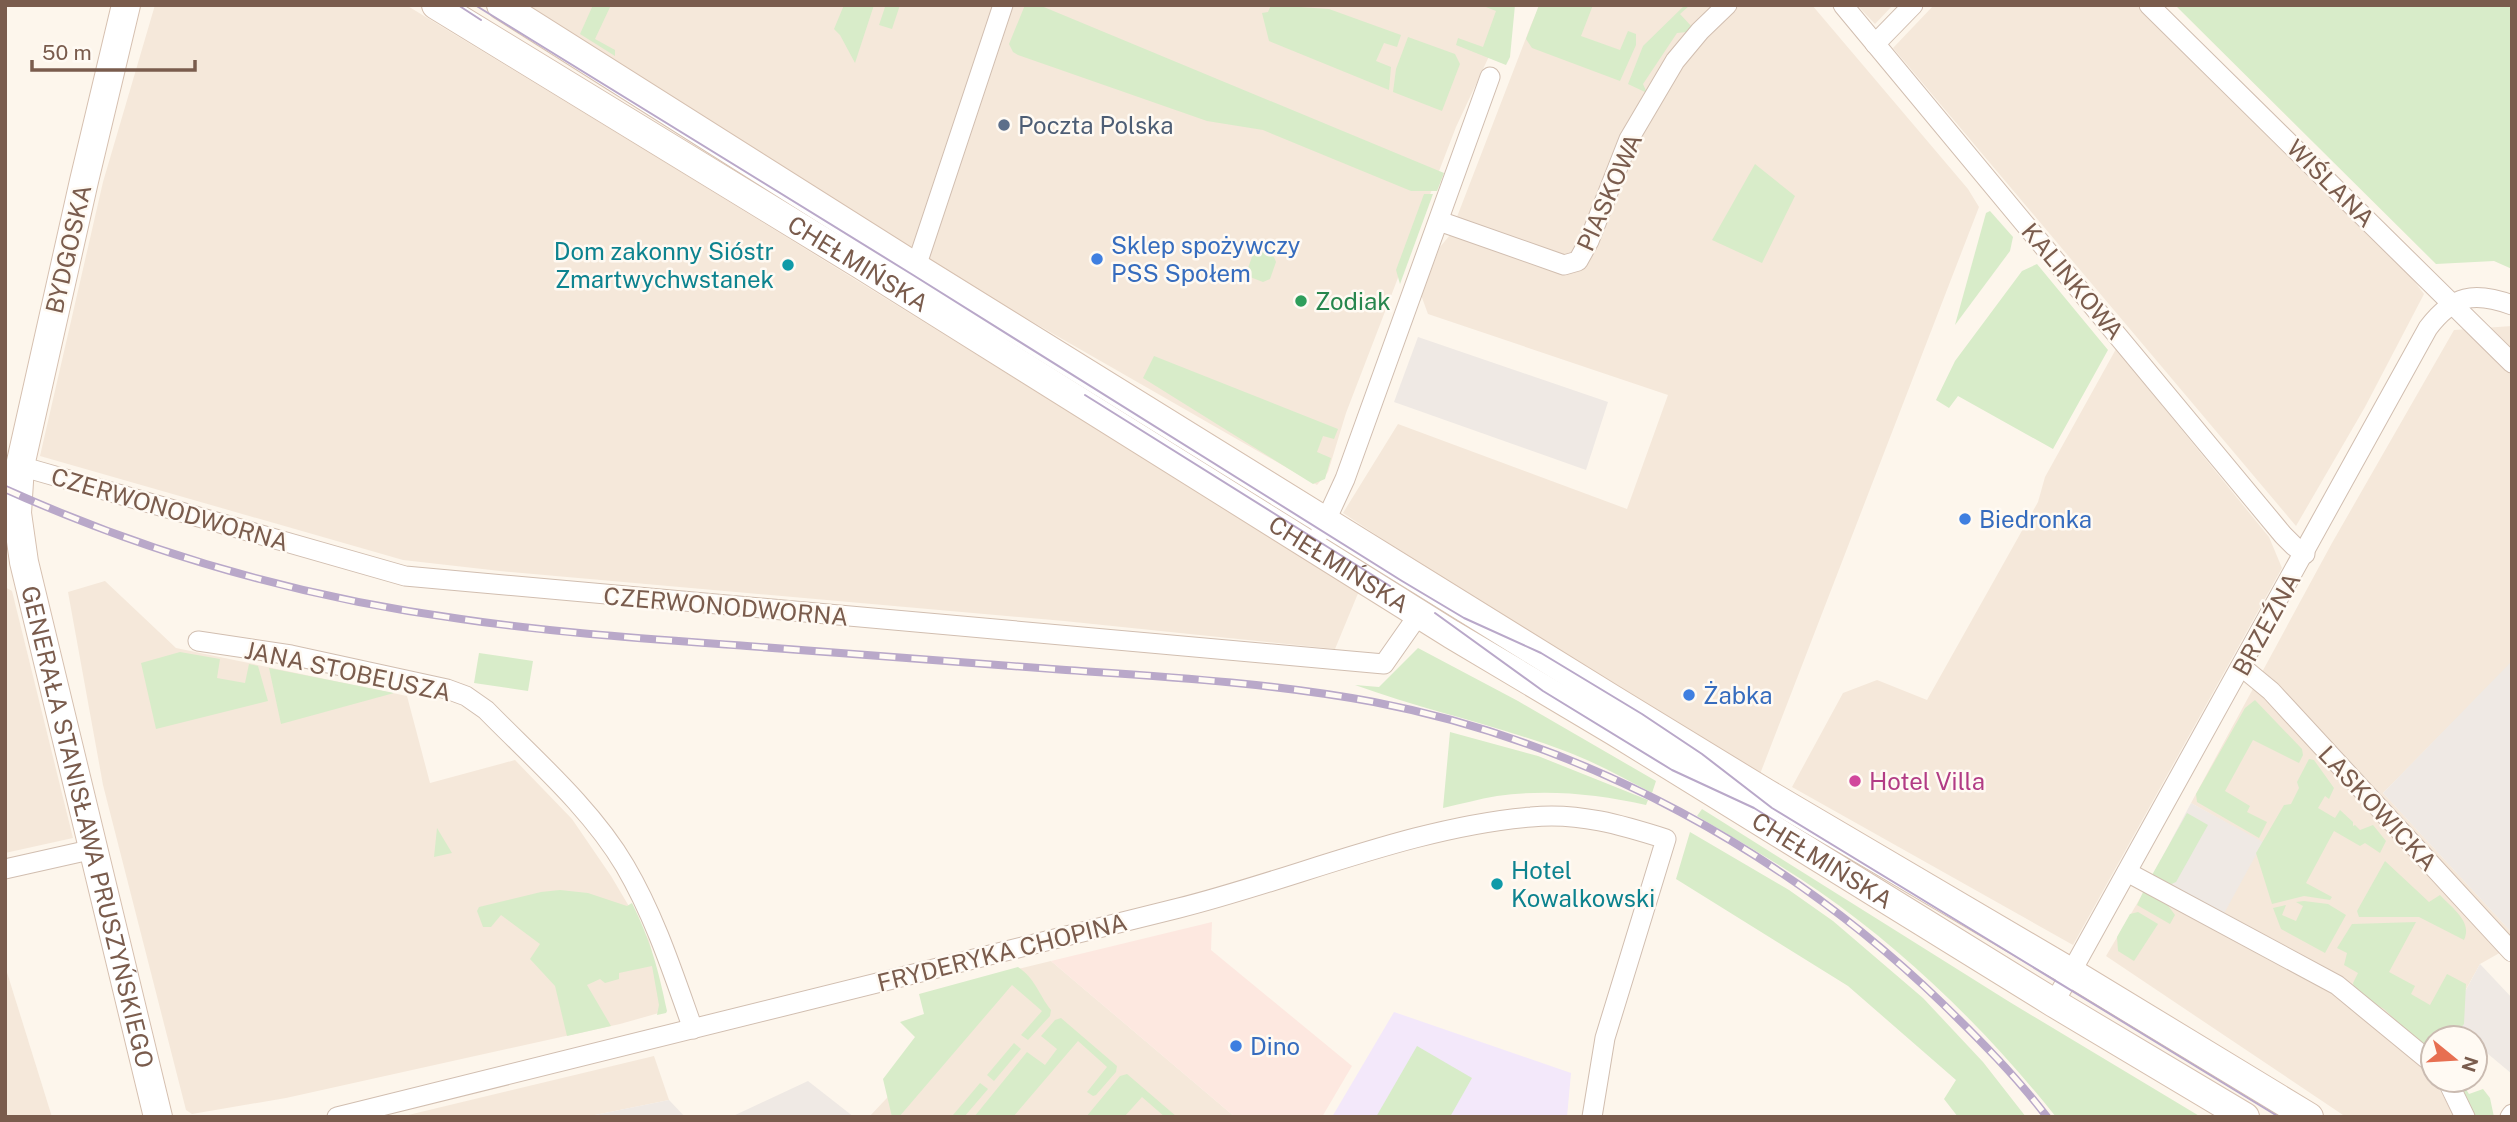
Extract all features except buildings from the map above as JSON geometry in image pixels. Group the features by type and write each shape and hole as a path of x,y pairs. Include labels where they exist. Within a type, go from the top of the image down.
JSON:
{"main road":[{"name":"BYDGOSKA","path":"17,495 20,466 81,193 127,5"},
{"name":"CHEŁMIŃSKA","path":"436,5 1327,522 1760,789 2309,1117"},
{"name":"CHEŁMIŃSKA","path":"501,5 1312,546 2054,1003 2245,1117"},
{"name":"GENERAŁA STANISŁAWA PRUSZYŃSKIEGO","path":"17,495 15,564 93,849 158,1117"}],"street":[{"path":"911,281 1003,5"},
{"name":"PIASKOWA","path":"1439,221 1563,265 1578,261 1589,241 1629,139 1675,61 1727,5"},
{"name":"KALINKOWA","path":"1843,5 2283,535 2305,554"},
{"path":"1875,44 1913,5"},
{"name":"WIŚLANA","path":"2149,5 2512,363"},
{"path":"1312,546 1327,522 1490,77"},
{"path":"2452,303 2480,297 2512,305"},
{"name":"BRZEŹNA","path":"2054,1003 2428,328 2452,303"},
{"name":"CZERWONODWORNA","path":"20,466 405,576 1384,664 1419,614"},
{"name":"JANA STOBEUSZA","path":"198,641 291,655 447,689 466,696 486,710 594,823 624,864 670,959 693,1029"},
{"name":"LASKOWICKA","path":"2242,667 2271,691 2512,952"},
{"name":"FRYDERYKA CHOPINA","path":"337,1117 1197,904 1413,839 1474,825 1531,817 1564,816 1598,820 1666,839 1605,1038 1592,1117"},
{"path":"5,869 93,849"},
{"path":"2127,873 2337,985 2419,1052"},
{"path":"2454,1094 2465,1117"}],"shaded area":[{"path":"155,5 406,5 1359,591 1335,649 1064,621 403,560 40,456 103,182"},
{"path":"521,5 1513,5 1456,127 1346,413 1328,472 1317,485 898,245"},
{"path":"1540,5 1812,5 1968,189 1979,207 1760,774 1505,620 1343,513 1398,424 1627,509 1668,395 1428,314 1421,295 1440,247 1450,235"},
{"path":"1857,5 1893,5 1875,24"},
{"path":"1934,5 2138,5 2411,277 2424,294 2365,407 2296,526 1893,48"},
{"path":"2512,326 2512,662 2383,793 2512,933 2512,946 2480,964 2447,1024 2419,1024 2419,1094 2442,1094 2455,1117 2346,1117 2106,956 2145,890 2263,843 2191,803 2332,543 2454,330"},
{"path":"1418,337 1608,402 1586,470 1394,402"},
{"path":"2116,349 2269,537 2282,568 2073,945 1792,787 1843,693 1877,680 1927,700 2038,502 2045,477"},
{"path":"105,581 176,648 407,696 430,783 515,760 572,819 611,876 649,940 666,1011 620,1024 286,1098 192,1114 186,1110 103,785 68,592"},
{"path":"5,587 12,591 73,838 5,853"},
{"path":"2512,661 2512,933 2383,793"},
{"path":"2191,803 2263,842 2215,930 2145,890"},
{"path":"1212,922 1211,950 1352,1066 1322,1117 1235,1117 1051,961"},
{"path":"1051,961 1235,1117 869,1117 1006,972"},
{"path":"2480,964 2512,998 2512,1074 2489,1055 2489,1024 2453,1024 2449,1021"},
{"path":"5,966 52,1117 5,1117"},
{"path":"1394,1012 1571,1073 1567,1117 1332,1117"},
{"path":"654,1056 669,1100 585,1117 400,1117"},
{"path":"808,1081 854,1117 731,1117"},
{"path":"669,1100 685,1117 585,1117"}],"green space":[{"path":"593,5 611,5 595,39 615,50 615,56 580,34"},
{"path":"844,5 874,5 855,63 834,29"},
{"path":"883,5 900,5 892,29 879,25 885,7"},
{"path":"1025,5 1039,5 1444,173 1437,191 1411,191 1263,130 1207,121 1018,55 1009,44"},
{"path":"1271,5 1329,9 1401,35 1397,47 1384,43 1376,61 1391,67 1389,90 1269,41 1262,13 1268,12"},
{"path":"1481,5 1515,5 1510,57 1506,65 1456,45 1458,38 1483,47 1496,11"},
{"path":"1539,5 1593,5 1581,36 1620,50 1628,31 1636,34 1636,45 1620,81 1532,48 1526,39"},
{"path":"1685,5 1690,5 1680,14 1692,27 1687,32 1677,33 1643,84 1647,93 1628,84 1643,46"},
{"path":"2175,5 2512,5 2512,269 2494,261 2436,264"},
{"path":"1408,37 1455,54 1460,64 1442,111 1393,92 1396,69"},
{"path":"1755,164 1795,196 1762,263 1712,240"},
{"path":"1424,194 1433,194 1400,284 1396,270"},
{"path":"1990,211 2013,237 2010,251 1955,325 1986,213"},
{"path":"1259,250 1274,257 1276,262 1270,279 1263,282 1250,277 1247,271 1253,254"},
{"path":"2037,264 2108,350 2053,449 1958,396 1949,408 1936,400 1955,361 2022,271"},
{"path":"1154,356 1338,429 1334,439 1323,436 1317,452 1331,458 1325,479 1313,484 1143,378"},
{"path":"1418,648 1518,701 1656,781 1652,793 1565,751 1355,685 1379,687"},
{"path":"180,652 220,659 217,678 245,683 249,664 258,666 268,701 156,729 141,663"},
{"path":"479,653 533,661 528,691 474,683"},
{"path":"269,668 394,693 281,724"},
{"path":"2255,700 2302,749 2303,755 2299,763 2253,740 2225,791 2250,806 2247,812 2267,822 2259,838 2197,802 2196,794 2245,708"},
{"path":"1450,732 1538,756 1648,800 1646,805 1591,795 1534,793 1497,796 1443,808"},
{"path":"2309,759 2314,760 2334,788 2329,799 2325,796 2318,808 2335,818 2340,810 2353,822 2353,826 2360,830 2373,825 2386,841 2380,853 2365,843 2360,846 2334,831 2306,883 2332,897 2330,900 2304,896 2272,904 2256,853 2284,805 2291,804 2299,788 2297,782"},
{"path":"1702,809 2008,1001 2201,1117 2056,1117 1975,1025 1916,968 1820,892 1697,816"},
{"path":"2187,813 2208,825 2176,882 2167,886 2152,875"},
{"path":"437,828 452,853 434,857"},
{"path":"1690,832 1789,890 1833,921 1923,998 1983,1062 2026,1117 1958,1117 1944,1099 1956,1080 1848,986 1676,879"},
{"path":"2385,861 2429,902 2440,895 2450,905 2464,921 2464,940 2419,917 2359,917 2357,911"},
{"path":"2145,888 2161,896 2175,915 2170,924 2137,905"},
{"path":"560,890 588,893 627,906 632,903 653,956 666,1013 657,1015 659,1005 652,966 619,973 619,979 605,983 600,979 587,985 611,1026 567,1036 555,986 530,959 540,944 501,915 491,927 483,927 477,911 479,907"},
{"path":"2296,902 2328,904 2346,915 2325,953 2281,929 2273,908 2286,905 2282,915 2296,921 2303,906"},
{"path":"2138,912 2158,924 2134,961 2118,951 2117,937 2130,914"},
{"path":"2416,922 2389,972 2415,986 2411,994 2430,1005 2447,974 2466,984 2464,1024 2419,1024 2419,1043 2384,1009 2355,992 2353,983 2358,973 2344,965 2347,953 2337,948 2352,924"},
{"path":"1018,967 1029,976 1051,1010 1050,1016 1028,1040 1021,1035 1042,1011 1012,985 899,1117 892,1117 883,1079 915,1037 900,1022 924,1014 919,994"},
{"path":"1061,1018 1117,1066 1116,1072 1096,1095 1087,1092 1107,1067 1078,1041 1013,1117 974,1117 1027,1052 1045,1065 1057,1049 1041,1036 1055,1020"},
{"path":"1014,1043 1021,1049 994,1081 987,1075"},
{"path":"1417,1046 1472,1078 1450,1117 1376,1117"},
{"path":"1127,1074 1177,1117 1165,1117 1142,1097 1124,1117 1086,1117 1120,1076"},
{"path":"980,1083 988,1089 964,1117 953,1115"},
{"path":"2461,1094 2487,1094 2494,1117 2473,1117"}],"tram line":[{"path":"458,5 481,20"},
{"path":"475,5 1402,581 1464,618 1541,653 1642,714 1702,754 1772,808 2279,1117"},
{"path":"1085,395 1390,586"},
{"path":"1435,613 1543,691 1672,770 1754,808 1775,821"}],"railway":[{"path":"5,489 115,534 172,553 286,586 402,610 496,624 603,635 1259,685 1374,702 1453,721 1531,745 1606,776 1680,812 1750,853 1818,898 1882,949 1942,1003 2023,1087 2047,1117"}],"place":[{"name":"Poczta Polska","path":"1004,125"},
{"name":"Sklep spożywczy PSS Społem","path":"1097,259"},
{"name":"Dom zakonny Sióstr Zmartwychwstanek","path":"788,265"},
{"name":"Zodiak","path":"1301,301"},
{"name":"Biedronka","path":"1965,519"},
{"name":"Żabka","path":"1689,695"},
{"name":"Hotel Villa","path":"1855,781"},
{"name":"Hotel Kowalkowski","path":"1497,884"},
{"name":"Dino","path":"1236,1046"}]}
